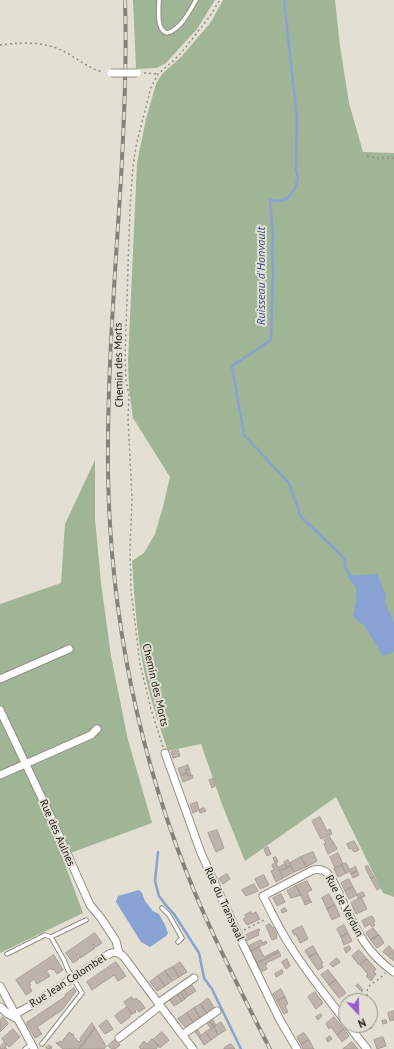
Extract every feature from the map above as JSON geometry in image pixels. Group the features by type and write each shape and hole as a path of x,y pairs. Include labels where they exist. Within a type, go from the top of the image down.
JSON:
{"street":[{"path":"111,73 137,73"},
{"path":"0,678 69,648"},
{"name":"Rue des Aulnes","path":"0,710 49,813 90,905 101,918 116,941 119,952"},
{"path":"0,775 91,735 97,729"},
{"name":"Rue du Transvaal","path":"165,753 201,853 278,1017 297,1049"},
{"name":"Rue de Verdun","path":"273,915 263,896 313,870 319,869 324,871 331,878 364,942 379,960 391,970"},
{"path":"273,915 284,937 295,954 338,1012"},
{"name":"Rue Jean Colombel","path":"16,1016 112,952 119,952 193,1049"},
{"path":"119,1038 159,1004 194,978"},
{"path":"0,986 33,1046"},
{"path":"0,1007 11,1016 16,1016"},
{"path":"182,1035 218,1011"},
{"path":"354,1033 367,1049"}],"lane":[{"path":"159,0 160,26 162,31 167,33 178,26 189,13 196,0"},
{"path":"162,908 170,915 182,938 178,942"},
{"path":"51,937 86,920"},
{"path":"7,954 45,935 51,937 82,993 42,1044"},
{"path":"25,1049 33,1046"}],"path":[{"name":"Chemin des Morts","path":"165,753 151,709 140,664 131,590 130,549 132,498 128,418 129,396 125,358 133,166 136,146 150,89 158,74 173,62 182,52 210,16 220,0"},
{"path":"0,45 31,43 50,46 67,53 94,69 111,73"},
{"path":"137,73 158,74"},
{"path":"367,156 377,158 394,158"},
{"path":"238,934 273,915"},
{"path":"366,993 373,982 380,979 391,970"}],"green space":[{"path":"133,0 215,0 197,29 166,63 157,68 136,69"},
{"path":"223,0 335,0 340,46 349,103 363,152 394,153 394,897 383,893 336,797 245,861 223,807 201,744 168,751 152,702 143,665 136,619 132,561 144,553 155,534 170,477 133,418 129,389 128,361 137,163 146,119 156,84 162,74 181,57 211,22"},
{"path":"95,460 95,519 101,583 111,656 128,740 152,823 62,856 83,913 0,953 0,604 61,583 65,524"}],"water":[{"path":"377,574 386,595 385,602 394,623 394,652 383,656 364,625 353,616 356,600 356,587 347,576"},
{"path":"139,890 153,911 159,914 168,933 150,947 141,942 116,902 118,896"}],"building":[{"path":"178,750 180,756 173,758 171,752"},
{"path":"188,765 189,769 186,770 187,773 181,776 178,769"},
{"path":"189,769 191,775 188,776 186,770"},
{"path":"187,773 188,776 192,775 193,778 183,782 181,776"},
{"path":"213,779 215,786 212,788 209,780"},
{"path":"197,802 199,810 193,813 190,805"},
{"path":"204,808 206,811 200,813 199,810"},
{"path":"320,817 327,831 330,829 332,834 321,839 312,821"},
{"path":"217,830 224,848 216,852 208,833"},
{"path":"330,837 337,849 328,854 324,840"},
{"path":"354,841 359,850 354,852 351,848 349,849 347,844"},
{"path":"268,847 271,854 267,856 264,849"},
{"path":"313,852 317,861 306,867 301,857"},
{"path":"338,853 343,864 335,868 330,857"},
{"path":"276,857 278,862 275,863 273,858"},
{"path":"301,857 306,867 294,872 290,863"},
{"path":"288,860 291,866 287,868 284,862"},
{"path":"276,863 283,878 276,882 271,871 274,870 272,865"},
{"path":"346,863 350,871 346,873 342,865"},
{"path":"285,864 287,868 280,871 278,868"},
{"path":"342,865 346,873 338,877 334,869"},
{"path":"291,866 294,872 283,878 280,871"},
{"path":"368,866 374,877 371,879 365,867"},
{"path":"356,867 357,871 351,874 349,870"},
{"path":"357,871 359,875 353,878 351,874"},
{"path":"227,874 230,879 223,884 219,879"},
{"path":"264,875 269,885 260,889 255,879"},
{"path":"374,877 380,888 377,890 371,879"},
{"path":"349,879 353,887 345,891 341,883"},
{"path":"307,881 312,890 307,892 310,900 304,902 296,886"},
{"path":"254,884 258,891 246,896 242,890"},
{"path":"296,886 301,895 291,898 287,891"},
{"path":"353,887 357,895 349,899 345,891"},
{"path":"363,892 365,896 359,899 357,895"},
{"path":"281,894 285,902 277,906 273,898"},
{"path":"329,894 335,905 327,909 322,898"},
{"path":"361,897 367,909 356,914 351,903"},
{"path":"310,900 312,902 305,905 304,903"},
{"path":"335,905 340,916 332,920 327,909"},
{"path":"285,908 287,911 282,913 281,910"},
{"path":"251,912 252,914 256,912 260,919 247,925 243,919 246,917 245,915"},
{"path":"372,916 375,921 373,922 375,925 372,927 370,924 365,927 362,921"},
{"path":"270,924 272,928 275,927 278,933 276,935 277,938 272,940 266,926"},
{"path":"344,925 348,933 341,937 337,929"},
{"path":"302,926 308,939 300,943 296,934 294,935 292,931"},
{"path":"373,928 379,935 371,940 366,933"},
{"path":"259,929 259,935 246,941 244,936"},
{"path":"95,933 102,943 96,947 92,944 95,948 80,958 78,954 76,955 79,959 73,963 66,953"},
{"path":"348,933 352,941 344,945 341,937"},
{"path":"379,935 384,943 377,948 371,940"},
{"path":"261,940 262,943 266,941 267,943 251,951 249,946"},
{"path":"313,946 317,953 309,957 305,951"},
{"path":"349,946 351,949 346,953 344,949"},
{"path":"389,946 393,950 388,956 383,952"},
{"path":"259,947 264,957 278,950 279,952 257,963 251,951"},
{"path":"359,950 367,959 359,965 352,956"},
{"path":"394,951 394,961 389,957"},
{"path":"279,952 281,956 266,963 267,964 265,965 267,969 261,972 257,963"},
{"path":"317,953 323,963 321,964 323,967 318,970 309,957"},
{"path":"54,955 63,970 57,974 54,969 52,970 51,968 46,971 50,976 37,984 34,979 29,983 32,991 26,995 16,980"},
{"path":"337,958 340,962 333,967 330,964"},
{"path":"287,959 290,966 286,969 282,962"},
{"path":"367,959 376,969 374,972 376,974 371,981 366,976 368,974 360,965"},
{"path":"116,962 126,976 118,981 114,975 92,990 87,982"},
{"path":"180,962 187,972 179,977 173,967"},
{"path":"173,967 179,977 172,981 165,971"},
{"path":"282,970 283,973 276,977 275,974"},
{"path":"328,970 336,980 329,985 321,975"},
{"path":"165,971 172,981 165,986 158,976"},
{"path":"158,976 165,986 157,991 150,982"},
{"path":"336,980 346,993 338,993 338,997 329,985"},
{"path":"191,984 196,991 188,996 184,989"},
{"path":"358,984 363,990 362,992 356,986"},
{"path":"74,988 76,991 62,1010 37,1027 42,1034 35,1038 26,1023 66,996 65,995"},
{"path":"184,989 188,996 185,999 180,991"},
{"path":"281,989 285,997 277,1001 273,994"},
{"path":"180,991 185,999 182,1001 177,994"},
{"path":"315,992 323,1003 316,1009 308,997"},
{"path":"177,994 182,1001 174,1006 169,999"},
{"path":"132,997 134,1000 136,998 140,1001 145,1008 139,1012 137,1009 135,1011 136,1012 132,1014 124,1002"},
{"path":"285,997 288,1004 285,1006 288,1012 284,1014 277,1001"},
{"path":"208,998 215,1009 207,1014 201,1004"},
{"path":"201,1004 207,1014 200,1018 194,1008"},
{"path":"127,1007 132,1014 121,1024 115,1016"},
{"path":"194,1008 200,1018 193,1023 187,1013"},
{"path":"394,1011 394,1020 390,1021 388,1013"},
{"path":"187,1013 193,1023 186,1028 178,1019"},
{"path":"321,1014 322,1016 318,1020 316,1017"},
{"path":"3,1017 8,1024 0,1032 0,1020"},
{"path":"334,1017 338,1022 338,1033 339,1033 337,1035 331,1027 329,1029 326,1024"},
{"path":"107,1020 113,1029 105,1034 99,1026"},
{"path":"213,1020 216,1026 214,1027 210,1022"},
{"path":"386,1020 387,1023 383,1024 382,1021"},
{"path":"210,1022 214,1027 211,1029 207,1023"},
{"path":"221,1022 226,1030 218,1035 214,1027"},
{"path":"92,1023 95,1028 79,1049 63,1049 56,1043 60,1041 62,1042 69,1032 74,1035 73,1036 79,1042"},
{"path":"214,1027 218,1035 211,1040 206,1032"},
{"path":"95,1028 106,1046 104,1049 79,1049"},
{"path":"13,1029 20,1037 9,1047 2,1039"},
{"path":"198,1030 201,1036 199,1037 195,1032"},
{"path":"162,1032 169,1040 160,1048 153,1040"},
{"path":"206,1032 211,1040 204,1045 199,1037"},
{"path":"304,1033 309,1040 301,1044 297,1037"},
{"path":"339,1033 347,1033 349,1036 342,1042 337,1035"},
{"path":"330,1036 332,1039 328,1042 326,1039"},
{"path":"383,1037 386,1046 377,1049 374,1040"},
{"path":"116,1039 120,1045 115,1049 112,1049 108,1046"},
{"path":"152,1039 159,1046 156,1049 141,1049 139,1047 144,1041 147,1044"},
{"path":"309,1040 314,1049 303,1049 301,1044"},
{"path":"5,1042 7,1044 5,1047 7,1049 0,1049 0,1047"},
{"path":"352,1042 358,1049 343,1049"},
{"path":"231,1044 235,1049 224,1049 224,1048"},
{"path":"49,1045 52,1047 51,1049 46,1048"}],"waterway":[{"name":"Ruisseau d'Honvault","path":"284,0 297,118 296,168 298,179 294,190 288,198 280,201 270,200 273,237 271,340 232,366 244,435 289,483 301,517 345,560 345,567 351,578"},
{"path":"158,852 155,881 159,896 174,914 199,953 204,978 212,989 241,1049"}],"railway":[{"path":"125,0 126,45 124,112 112,325 108,435 110,525 122,633 131,686 143,739 175,843 212,933 270,1049"}]}
